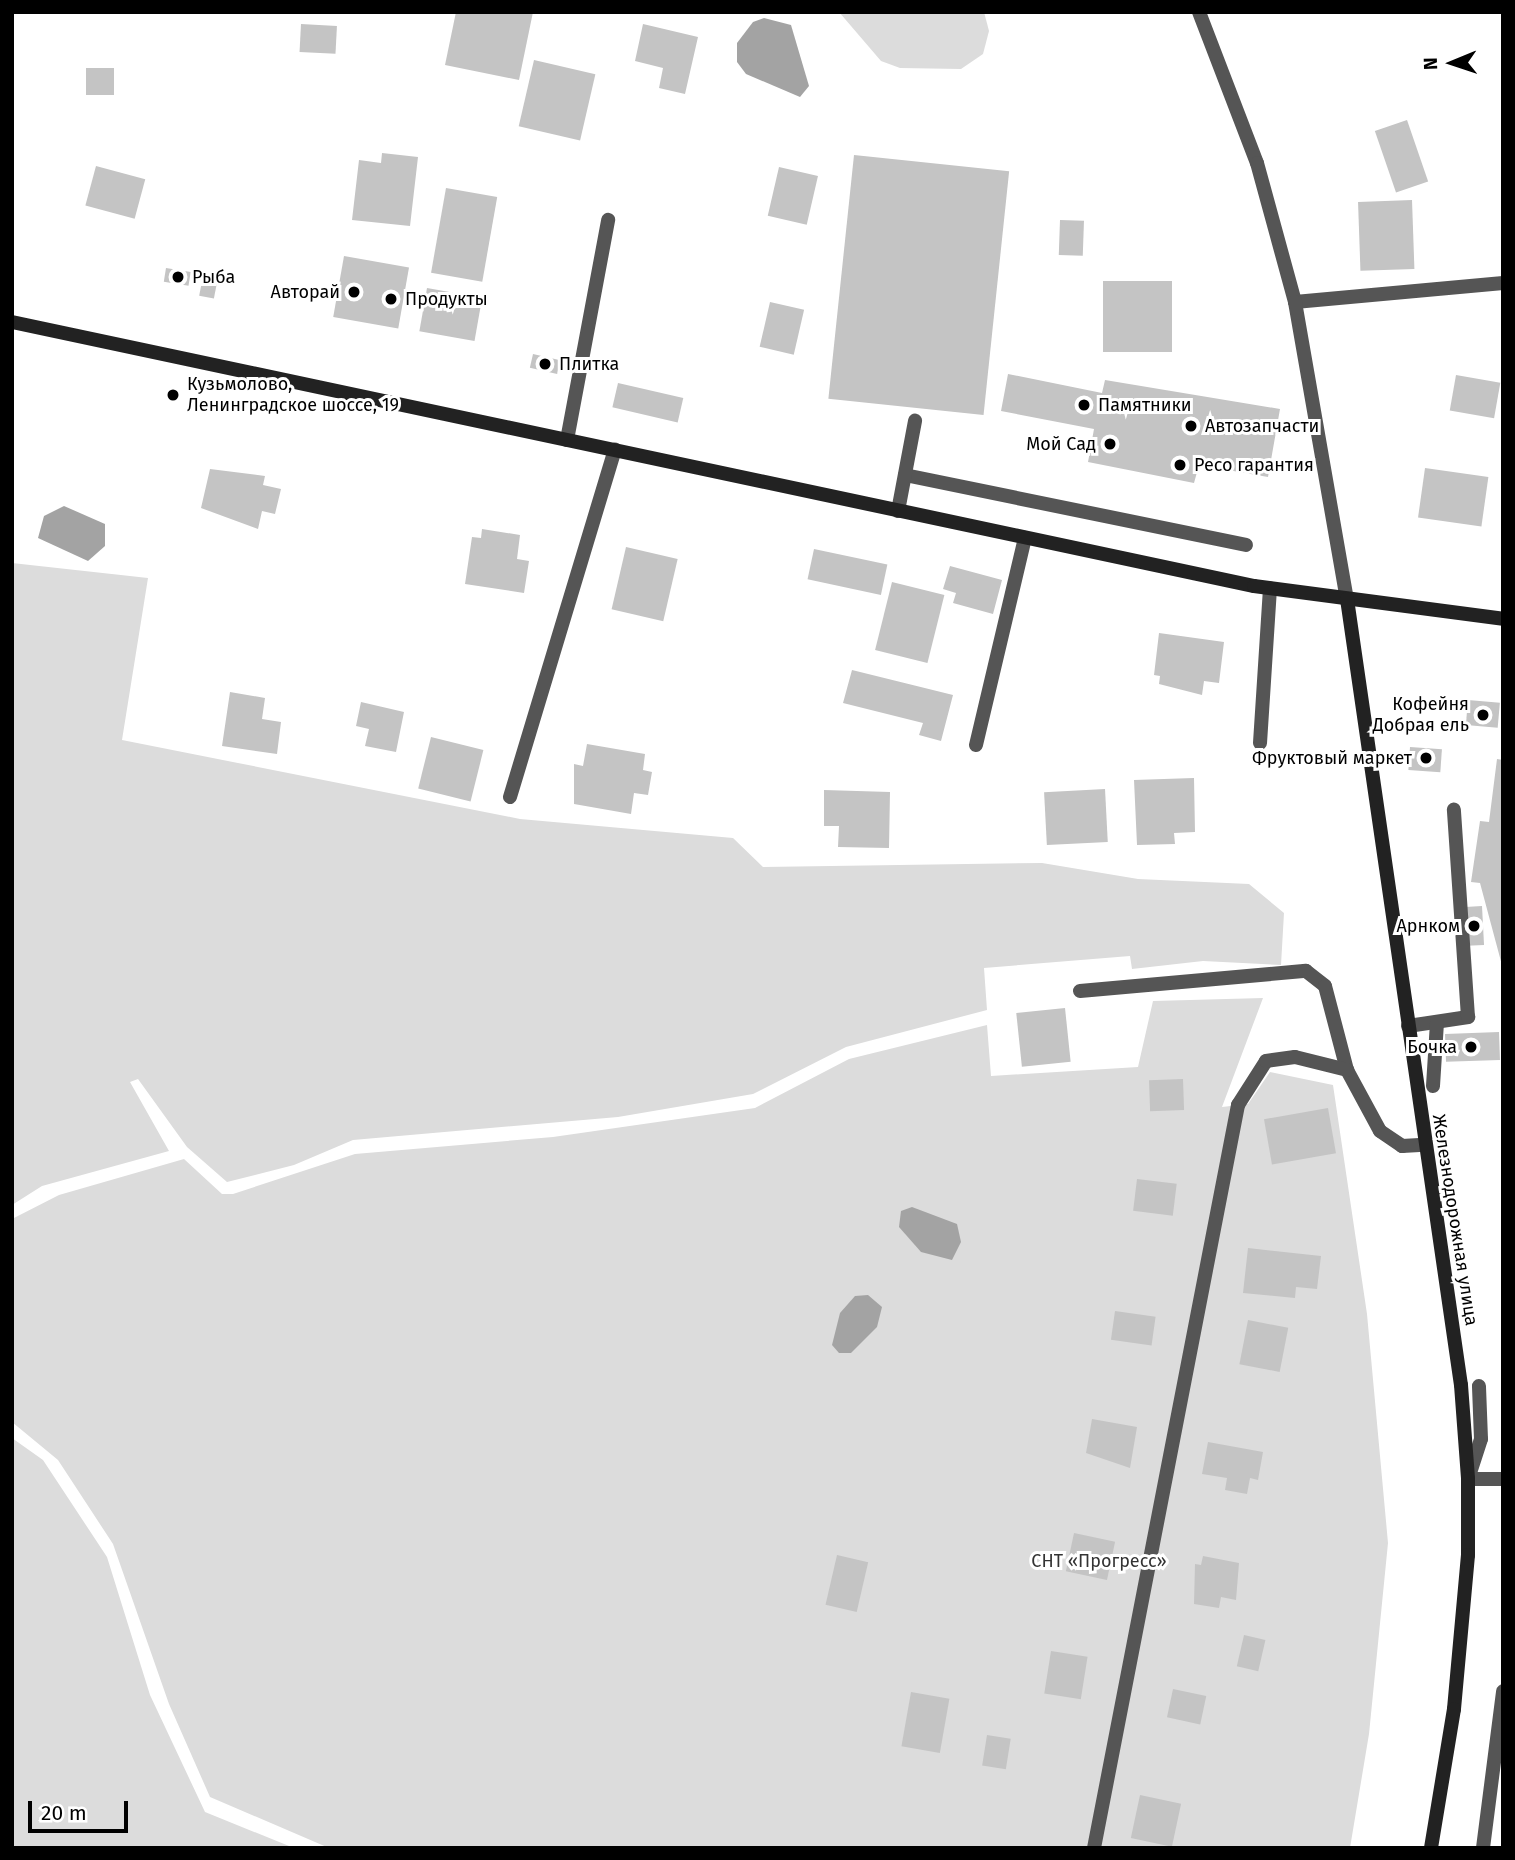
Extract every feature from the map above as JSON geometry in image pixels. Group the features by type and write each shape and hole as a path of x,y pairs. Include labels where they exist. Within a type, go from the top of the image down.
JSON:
{"main road":[{"path":"12,322 1270,588 1503,619"},
{"name":"Железнодорожная улица","path":"1347,599 1424,1146 1461,1385 1468,1479 1468,1555 1454,1709 1431,1848"}],"street":[{"path":"1199,12 1249,139 1295,302 1347,599"},
{"path":"567,440 608,220"},
{"path":"1295,302 1503,283"},
{"path":"898,511 915,421"},
{"path":"510,797 615,450"},
{"path":"905,475 1246,545"},
{"path":"976,745 1025,538"},
{"path":"1260,743 1270,588"},
{"path":"1408,1026 1468,1017 1454,808"},
{"path":"1080,990 1306,971 1325,986 1347,1070 1380,1131 1402,1146 1424,1146"},
{"path":"1433,1086 1437,1021"},
{"path":"1094,1848 1238,1105 1266,1061 1295,1057 1347,1070"},
{"path":"1479,1385 1481,1439 1468,1479 1503,1479"},
{"path":"1483,1848 1503,1691"}],"green space":[{"path":"839,12 984,12 989,31 983,54 961,69 900,68 881,61"},
{"path":"12,563 148,578 122,740 520,819 733,838 763,867 1042,863 1138,879 1249,884 1284,913 1281,965 1203,961 1132,969 1130,956 984,968 987,1010 846,1047 753,1094 618,1117 353,1140 294,1165 227,1182 187,1147 138,1079 130,1082 169,1151 42,1186 12,1205"},
{"name":"СНТ «Прогресс»","path":"1263,998 1222,1107 1248,1104 1270,1072 1333,1085 1367,1314 1388,1543 1369,1734 1350,1848 329,1848 210,1797 169,1704 113,1544 58,1460 12,1422 12,1219 59,1195 184,1159 222,1194 233,1194 355,1154 553,1137 755,1108 849,1059 987,1025 991,1076 1138,1067 1153,1001"},
{"path":"12,1438 43,1460 107,1557 150,1695 205,1812 294,1848 12,1848"}],"shaded area":[{"path":"764,18 791,25 809,86 800,97 746,74 737,62 737,43 753,22"},
{"path":"64,506 105,524 105,546 88,561 38,538 44,516"},
{"path":"912,1207 957,1224 961,1242 952,1260 921,1252 899,1227 901,1211"},
{"path":"868,1295 882,1307 877,1327 851,1353 839,1353 832,1345 840,1313 855,1296"}],"building":[{"path":"456,12 533,12 519,80 445,65"},
{"path":"301,24 337,26 335,54 300,52"},
{"path":"643,24 698,37 685,94 659,88 663,68 635,61"},
{"path":"534,60 595,74 580,140 519,126"},
{"path":"86,68 114,68 114,95 86,95"},
{"path":"1407,120 1428,181 1396,193 1375,131"},
{"path":"382,153 418,157 410,226 352,220 359,160 381,163"},
{"path":"854,155 1009,171 984,415 828,399"},
{"path":"96,166 145,179 135,219 85,206"},
{"path":"779,167 818,176 807,225 768,216"},
{"path":"446,188 497,197 482,282 431,273"},
{"path":"1412,200 1414,269 1360,271 1358,202"},
{"path":"1060,220 1084,221 1083,256 1059,255"},
{"path":"344,256 409,267 398,329 333,317"},
{"path":"166,268 191,272 189,286 164,282"},
{"path":"203,276 218,279 214,298 199,296"},
{"path":"1103,281 1172,281 1172,352 1103,352"},
{"path":"427,288 482,298 475,341 419,331"},
{"path":"770,302 804,310 794,355 760,347"},
{"path":"533,354 560,360 557,374 530,368"},
{"path":"1008,374 1102,393 1105,380 1280,409 1268,477 1199,465 1194,483 1088,462 1094,429 1001,411"},
{"path":"1456,375 1500,383 1494,418 1450,410"},
{"path":"618,383 683,398 678,422 612,407"},
{"path":"1425,468 1488,477 1481,526 1418,518"},
{"path":"210,469 265,476 263,485 281,489 275,514 262,511 258,529 201,508"},
{"path":"482,529 520,535 517,559 529,561 524,593 465,584 472,537 481,538"},
{"path":"626,547 678,559 663,621 612,609"},
{"path":"814,549 887,565 881,595 808,579"},
{"path":"950,566 1002,580 993,614 953,603 956,593 943,589"},
{"path":"892,582 944,595 927,663 875,650"},
{"path":"1159,633 1224,642 1219,683 1204,681 1202,695 1159,684 1160,676 1154,675"},
{"path":"852,670 953,695 941,741 919,735 923,723 843,703"},
{"path":"230,692 265,698 262,719 281,722 277,754 222,746"},
{"path":"1468,700 1500,703 1498,728 1466,725"},
{"path":"361,702 404,712 396,752 365,746 369,729 356,726"},
{"path":"431,737 483,750 471,801 418,788"},
{"path":"587,744 645,754 643,770 652,772 648,795 634,793 631,814 574,804 574,764 583,766"},
{"path":"1410,747 1442,749 1440,772 1408,770"},
{"path":"1497,759 1503,760 1503,969 1480,883 1471,882 1480,821 1489,822"},
{"path":"1194,778 1195,832 1174,833 1175,844 1137,845 1134,780"},
{"path":"1105,789 1108,842 1047,845 1044,792"},
{"path":"824,790 890,792 889,848 838,847 839,826 824,826"},
{"path":"1482,906 1484,945 1467,946 1465,907"},
{"path":"1065,1008 1071,1062 1022,1067 1016,1013"},
{"path":"1499,1032 1500,1060 1446,1062 1445,1034"},
{"path":"1183,1079 1184,1110 1150,1111 1149,1080"},
{"path":"1328,1108 1336,1153 1272,1165 1264,1119"},
{"path":"1137,1179 1177,1184 1173,1216 1133,1211"},
{"path":"1248,1248 1321,1256 1317,1289 1296,1287 1295,1298 1243,1293"},
{"path":"1115,1311 1156,1317 1152,1345 1111,1340"},
{"path":"1248,1320 1288,1328 1280,1372 1239,1364"},
{"path":"1092,1419 1137,1427 1130,1468 1086,1453"},
{"path":"1208,1442 1263,1452 1258,1480 1250,1478 1247,1494 1225,1490 1227,1478 1202,1474"},
{"path":"1074,1533 1115,1542 1107,1580 1066,1571"},
{"path":"837,1555 868,1562 857,1612 826,1605"},
{"path":"1203,1556 1239,1563 1236,1600 1221,1597 1219,1608 1194,1604 1195,1564 1201,1565"},
{"path":"1244,1635 1265,1640 1258,1671 1237,1666"},
{"path":"1051,1651 1088,1657 1081,1699 1044,1693"},
{"path":"1173,1689 1206,1696 1200,1724 1167,1717"},
{"path":"911,1692 949,1699 940,1753 901,1746"},
{"path":"987,1735 1011,1739 1006,1769 982,1766"},
{"path":"1140,1795 1181,1804 1172,1847 1131,1838"}],"place":[{"name":"Рыба","path":"178,277"},
{"name":"Авторай","path":"354,292"},
{"name":"Продукты","path":"391,299"},
{"name":"Плитка","path":"545,364"},
{"name":"Кузьмолово, Ленинградское шоссе, 19","path":"173,395"},
{"name":"Памятники","path":"1084,405"},
{"name":"Автозапчасти","path":"1191,426"},
{"name":"Мой Сад","path":"1110,444"},
{"name":"Ресо гарантия","path":"1180,465"},
{"name":"Кофейня Добрая ель","path":"1483,715"},
{"name":"Фруктовый маркет","path":"1426,758"},
{"name":"Арнком","path":"1474,926"},
{"name":"Бочка","path":"1471,1047"}]}
